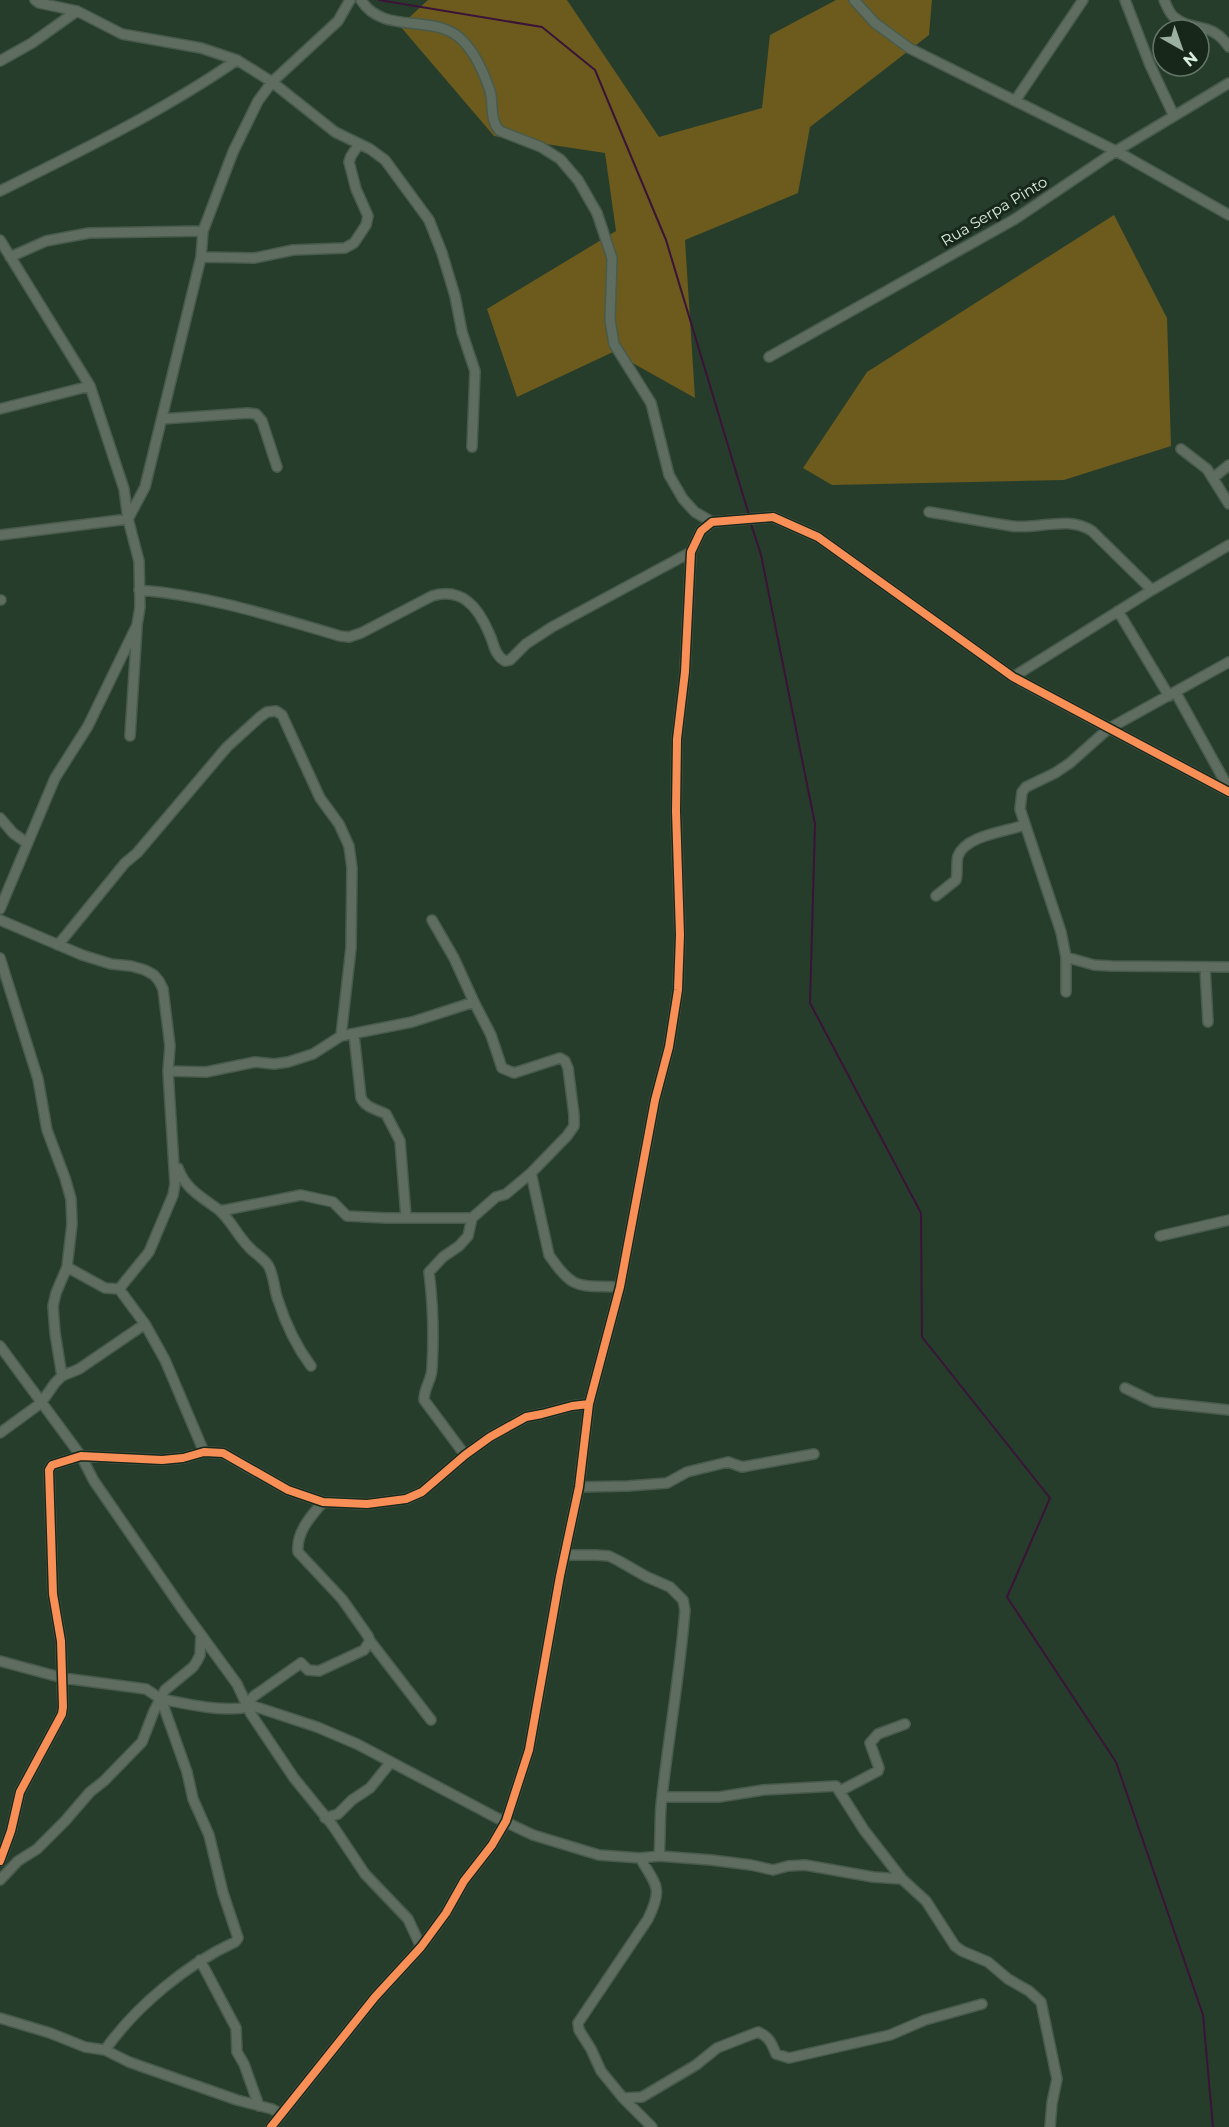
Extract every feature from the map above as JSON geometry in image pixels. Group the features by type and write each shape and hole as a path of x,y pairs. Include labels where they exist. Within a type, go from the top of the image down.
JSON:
{"street":[{"path":"35,0 39,3 76,11 122,34 201,48 237,60 272,82 335,132 385,160 424,211 442,253 455,296 462,332 475,366 472,447"},
{"path":"128,519 145,487 201,257 203,231 233,152 258,101 272,82 338,21 350,0"},
{"path":"361,0 366,8 376,16 387,20 443,28 464,41 491,93 496,127 500,131 541,147 560,159 579,180 597,213 612,258 610,320 614,344 651,404 669,475 683,499 695,512 712,522"},
{"path":"854,0 875,23 909,48 1116,151 1229,215"},
{"path":"1015,101 1083,0"},
{"path":"1125,0 1150,65 1174,116"},
{"path":"1164,0 1175,18 1181,22 1212,30 1222,36 1229,47"},
{"path":"0,61 32,44 76,11"},
{"path":"0,190 158,110 237,60"},
{"name":"Rua Serpa Pinto","path":"769,357 1015,219 1116,151 1229,83"},
{"path":"201,257 254,258 293,250 352,246 366,225 368,216 350,164 351,156 359,144"},
{"path":"10,258 46,241 89,233 203,231"},
{"path":"0,240 90,386 124,489 128,519 139,561 140,607 130,736"},
{"path":"0,409 90,386"},
{"path":"162,419 256,414 262,421 277,467"},
{"path":"1181,449 1207,469 1229,504"},
{"path":"1213,478 1229,465"},
{"path":"928,512 1010,526 1068,523 1083,525 1092,531 1152,590"},
{"path":"271,2127 375,1997 421,1947 446,1912 464,1881 492,1845 506,1821 529,1750 560,1576 579,1487 590,1404 620,1287 655,1100 669,1047 678,990 680,935 676,812 677,739 685,672 691,552 701,531 712,522 738,518 773,517 818,537 1013,677 1108,729 1229,790"},
{"path":"0,535 128,519"},
{"path":"1013,677 1229,545"},
{"path":"139,590 179,594 349,637 432,596 444,592 459,594 482,617 497,655 505,661 510,660 526,644 552,627 691,552"},
{"path":"0,909 55,778 88,726 137,625 140,607"},
{"path":"1118,611 1173,694 1229,790"},
{"path":"1066,992 1066,957 1061,932 1024,825 1020,797 1026,787 1070,763 1108,729 1229,662"},
{"path":"58,945 110,880 137,853 227,747 260,717 267,712 276,711 282,715 320,798 339,824 349,846 352,868 351,948 341,1036"},
{"path":"0,818 13,833 27,843"},
{"path":"936,896 956,880 958,855 964,848 984,836 1007,832 1024,825"},
{"path":"0,920 58,945 111,964 145,970 159,981 163,989 168,1027 168,1071 175,1184 149,1252 119,1288"},
{"path":"432,920 459,968 491,1035 502,1068 514,1073 560,1058 565,1061 568,1068 574,1115 574,1126 567,1136 531,1173 506,1194 496,1197 472,1218 468,1236 459,1246 442,1257 429,1272 434,1315 433,1366 424,1392 424,1400 465,1455"},
{"path":"1066,957 1111,966 1229,967"},
{"path":"0,958 38,1079 47,1130 71,1198 72,1224 67,1267 53,1306 62,1376"},
{"path":"1205,967 1208,1022"},
{"path":"168,1071 206,1072 255,1062 274,1064 288,1062 313,1054 341,1036 412,1022 474,1002"},
{"path":"354,1035 361,1098 370,1108 386,1114 400,1141 406,1217"},
{"path":"175,1160 181,1177 197,1196 220,1211 248,1247 267,1262 277,1300 296,1347 311,1366"},
{"path":"531,1173 549,1255 561,1271 571,1282 579,1286 620,1287"},
{"path":"220,1211 301,1195 333,1202 347,1216 472,1218"},
{"path":"1160,1236 1229,1220"},
{"path":"67,1267 105,1288 119,1288"},
{"path":"119,1288 145,1324 165,1360 204,1452"},
{"path":"0,1433 41,1403 62,1376 79,1369 145,1324"},
{"path":"0,1346 81,1456 94,1481 237,1684 251,1714 289,1771 352,1854 364,1874 408,1919 421,1947"},
{"path":"1125,1388 1154,1402 1229,1410"},
{"path":"0,1861 11,1832 20,1792 62,1714 61,1641 53,1594 49,1470 52,1465 81,1456 162,1460 183,1458 204,1452 224,1453 288,1490 323,1502 367,1504 406,1499 428,1487 490,1437 526,1417 590,1404"},
{"path":"579,1487 667,1483 687,1472 728,1462 747,1467 814,1454"},
{"path":"323,1502 303,1528 297,1544 298,1552 342,1599 370,1641 431,1720"},
{"path":"566,1555 609,1556 670,1587 683,1600 685,1610 679,1676 662,1797 659,1856"},
{"path":"0,1880 18,1861 37,1849 90,1792 142,1742 166,1688 193,1667 197,1661 200,1655 201,1635"},
{"path":"0,1661 63,1678 135,1686 154,1693 161,1699 194,1706 226,1709 243,1708 254,1696 301,1662 308,1670 319,1671 364,1650 370,1641"},
{"path":"105,2050 159,1993 200,1960 235,1942 238,1938 220,1884 209,1835 193,1799 187,1772 161,1699"},
{"path":"247,1704 317,1727 357,1744 533,1835 599,1854 640,1858 659,1856 711,1860 773,1870 805,1865 873,1877 902,1879"},
{"path":"840,1791 878,1771 879,1767 870,1743 878,1734 905,1724"},
{"path":"325,1818 338,1814 352,1800 370,1788 391,1762"},
{"path":"662,1797 719,1797 747,1792 836,1786 864,1830 902,1879 926,1901 955,1946 988,1962 1041,2002 1057,2079 1050,2127"},
{"path":"640,1858 658,1892 657,1902 578,2024 600,2071 652,2127"},
{"path":"200,1960 236,2028 237,2052 244,2064 259,2106"},
{"path":"623,2098 642,2097 696,2065 717,2048 758,2032 766,2035 776,2054 789,2058 890,2035 925,2020 982,2004"},
{"path":"0,2018 50,2033 85,2047 105,2050 129,2062 272,2109 281,2114"}],"shaded area":[{"path":"428,0 567,0 659,137 762,108 770,35 836,0 932,0 929,35 810,127 798,193 685,240 695,398 613,352 517,397 487,309 616,231 605,153 494,136 400,26"},
{"path":"1114,215 1167,318 1171,446 1064,480 832,485 803,468 867,372"}],"waterway":[{"path":"379,0 542,27 595,70 666,240 749,515"},
{"path":"750,521 761,555 815,824 810,1003 921,1213 922,1337 1050,1498 1007,1597 1116,1762 1203,2015 1213,2127"}],"cycle path":[{"path":"271,2127 375,1997 421,1947 446,1913 464,1881 492,1845 506,1821 529,1750 560,1576 579,1487 589,1404 620,1287 655,1100 669,1047 678,990 680,935 676,811 677,739 685,672 691,552 701,531 712,522 773,517 818,537 1013,677 1229,792"},
{"path":"0,1861 11,1831 20,1792 62,1714 63,1707 61,1641 53,1594 49,1470 52,1465 81,1456 162,1460 183,1458 204,1452 223,1453 288,1490 323,1502 367,1504 406,1499 422,1492 465,1455 490,1437 526,1417 589,1404"}]}
